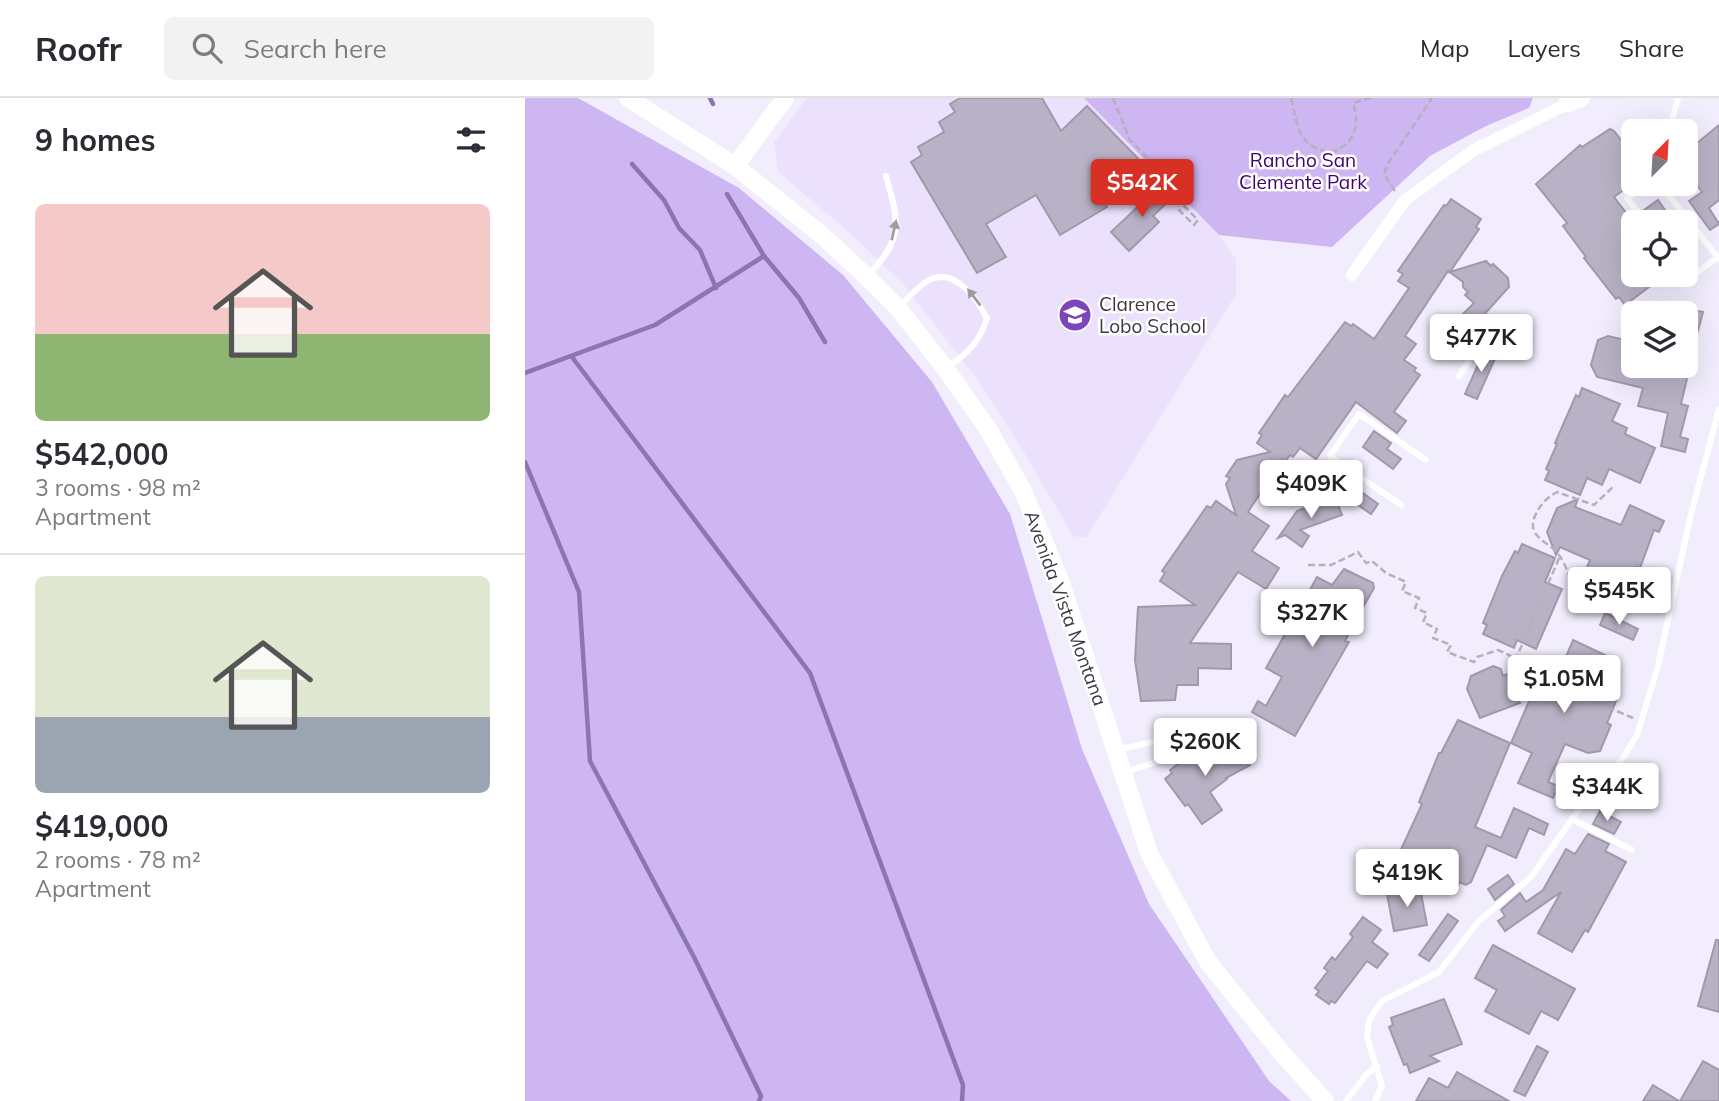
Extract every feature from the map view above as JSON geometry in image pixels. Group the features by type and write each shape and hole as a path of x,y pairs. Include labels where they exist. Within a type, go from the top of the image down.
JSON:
{"street":[{"name":"Avenida Vista Montana","path":"628,98 735,166 824,237 898,309 945,368 988,429 1023,491 1060,580 1149,853 1208,962 1325,1101"},
{"path":"735,166 785,98"},
{"path":"1352,275 1405,200 1474,150 1573,100"}],"lane":[{"path":"1673,119 1678,98"},
{"path":"867,277 882,260 897,229 897,213 886,176"},
{"path":"1630,196 1627,198 1636,210"},
{"path":"1670,196 1719,257 1698,272"},
{"path":"898,309 925,282 937,278 960,281 976,298 987,318 982,335 965,355 945,368"},
{"path":"1437,349 1456,326 1479,346 1459,376"},
{"path":"1375,1101 1382,1086 1367,1037 1369,1020 1382,1001 1440,972 1479,921 1531,877 1587,799 1621,761 1637,735 1658,666 1689,518 1719,409"},
{"path":"1401,505 1330,456 1359,414 1426,460"},
{"path":"1115,750 1157,741 1171,746 1165,760 1122,774"},
{"path":"1572,819 1632,850"},
{"path":"1346,1101 1366,1075 1377,1066"}],"path":[{"path":"1113,98 1130,140 1185,196 1180,202 1198,220 1193,225 1176,207"},
{"path":"1291,98 1301,136 1310,146 1332,152 1350,141 1356,128 1353,103 1371,98"},
{"path":"1405,200 1390,187 1384,174 1394,150 1431,98"},
{"path":"1574,589 1560,556 1538,539 1533,522 1539,507 1557,492 1594,505 1614,486"},
{"path":"1308,565 1331,565 1359,552 1366,563 1372,561 1386,573 1406,582 1402,591 1419,598 1415,608 1427,613 1423,622 1437,629 1433,638 1451,645 1447,652 1474,662 1477,657 1498,650 1529,674 1641,722"},
{"path":"1515,661 1560,556"}],"shaded area":[{"name":"Clarence Lobo School","path":"807,98 1084,98 1219,235 1236,259 1236,294 1086,538 1073,536 1019,444 976,378 904,285 850,233 778,172 774,142"}],"green space":[{"path":"525,98 578,98 739,188 843,275 932,382 1010,514 1082,749 1149,904 1269,1081 1291,1101 525,1101"},
{"name":"Rancho San Clemente Park","path":"1084,98 1533,98 1529,108 1486,126 1430,156 1332,247 1219,235"}],"building":[{"path":"960,98 1042,98 1061,131 1087,106 1157,178 1135,192 1127,184 1102,199 1107,207 1060,235 1036,195 986,224 1006,257 977,273 911,162 922,155 918,147 944,132 939,122 955,112 950,104"},
{"path":"1719,125 1719,200 1709,208 1719,224 1710,230 1689,201 1702,192 1698,187 1698,142"},
{"path":"1610,129 1621,140 1621,192 1614,197 1624,210 1621,210 1621,287 1649,287 1630,301 1622,301 1619,297 1616,299 1563,226 1567,223 1536,184 1580,145 1582,147"},
{"path":"1162,184 1174,196 1153,216 1159,222 1129,251 1111,232"},
{"path":"1451,199 1481,219 1476,227 1479,229 1450,272 1486,261 1508,278 1509,287 1481,318 1496,332 1488,341 1461,316 1474,303 1465,295 1468,292 1463,287 1463,282 1448,271 1405,336 1416,344 1404,360 1416,368 1414,371 1420,375 1394,412 1406,421 1397,433 1356,402 1316,459 1300,448 1293,457 1290,455 1285,462 1282,460 1248,512 1269,526 1252,551 1279,568 1266,589 1238,572 1190,643 1231,644 1231,669 1198,668 1198,685 1177,685 1175,700 1141,701 1135,660 1138,607 1195,605 1160,581 1165,573 1162,571 1207,506 1211,508 1216,501 1236,515 1226,484 1230,478 1226,476 1237,460 1270,452 1257,443 1262,435 1259,433 1285,395 1288,397 1345,322 1351,326 1353,324 1374,339 1409,288 1398,281 1403,274 1398,271"},
{"path":"1658,200 1665,210 1644,210"},
{"path":"1698,311 1703,312 1698,331"},
{"path":"1608,336 1621,339 1621,378 1687,378 1681,404 1688,406 1680,437 1688,439 1685,452 1661,446 1668,413 1638,406 1643,388 1597,377 1591,365 1598,340"},
{"path":"1485,349 1497,354 1477,399 1465,394"},
{"path":"1582,388 1620,404 1612,421 1627,428 1625,434 1655,448 1640,483 1609,469 1602,485 1587,478 1580,495 1545,480 1549,471 1546,469 1557,444 1555,443 1576,395 1579,397"},
{"path":"1374,431 1391,443 1387,449 1401,459 1393,469 1363,447"},
{"path":"1328,468 1378,504 1371,514 1320,479"},
{"path":"1335,497 1342,515 1300,530 1309,536 1302,547 1285,535 1278,538 1297,511"},
{"path":"1578,499 1575,507 1621,525 1630,505 1664,521 1659,532 1654,530 1640,568 1636,567 1635,572 1624,575 1615,596 1581,581 1590,560 1560,547 1556,555 1547,532 1557,508"},
{"path":"1522,544 1555,558 1545,582 1562,589 1536,649 1517,640 1514,648 1483,634 1487,625 1483,623 1502,576 1515,551 1518,553"},
{"path":"1344,569 1373,583 1374,588 1358,616 1332,623 1349,633 1345,641 1349,642 1295,736 1252,712 1258,701 1266,706 1282,677 1266,668 1317,577 1332,585"},
{"path":"1605,613 1638,629 1633,640 1600,625"},
{"path":"1573,640 1607,656 1594,686 1618,696 1607,723 1611,725 1600,751 1588,753 1565,744 1548,782 1558,786 1553,798 1518,783 1532,753 1511,743 1540,676 1530,672 1533,664 1539,662 1560,671"},
{"path":"1493,666 1501,669 1503,676 1507,674 1520,703 1480,718 1467,689 1471,676"},
{"path":"1458,720 1510,743 1475,827 1501,838 1514,808 1548,824 1544,835 1529,828 1516,858 1487,845 1471,882 1466,885 1459,882 1458,886 1406,864 1408,860 1398,856 1422,804 1419,802 1439,753"},
{"path":"1238,743 1250,765 1226,778 1210,792 1222,810 1202,824 1165,779 1172,773 1170,770 1202,746 1204,749 1212,744 1219,753"},
{"path":"1600,811 1621,822 1614,834 1593,824"},
{"path":"1588,834 1609,844 1605,851 1626,862 1588,932 1585,930 1572,952 1538,933 1561,892 1505,931 1498,921 1505,916 1501,910 1520,893 1526,902 1543,890 1566,849 1575,854"},
{"path":"1508,875 1514,884 1495,900 1488,889"},
{"path":"1420,888 1427,925 1394,931 1387,894"},
{"path":"1448,914 1458,921 1429,961 1419,955"},
{"path":"1363,917 1381,930 1372,942 1388,954 1377,968 1367,961 1335,1003 1331,1001 1329,1004 1316,995 1319,991 1315,988 1328,971 1324,968 1332,957 1335,960 1353,937 1350,934"},
{"path":"1716,940 1719,940 1719,1012 1698,1006"},
{"path":"1493,945 1575,989 1558,1020 1541,1011 1529,1034 1485,1011 1497,990 1475,978"},
{"path":"1444,999 1462,1044 1430,1056 1439,1061 1410,1073 1407,1064 1404,1065 1389,1027 1393,1025 1391,1018"},
{"path":"1537,1046 1548,1052 1525,1096 1514,1091"},
{"path":"1703,1061 1719,1070 1719,1101 1680,1101"},
{"path":"1457,1072 1509,1101 1416,1101 1429,1078 1448,1088"},
{"path":"1653,1085 1679,1101 1643,1101"}],"waterway":[{"path":"710,98 713,104"},
{"path":"632,164 664,200 679,228 700,250 716,288"},
{"path":"727,194 764,256 799,298 825,342"},
{"path":"525,373 655,325 764,256"},
{"path":"572,357 810,673 963,1085 962,1101"},
{"path":"525,462 579,592 590,761 695,959 761,1096 759,1101"}],"place":[{"name":"Clarence Lobo School","path":"1075,315"}]}
